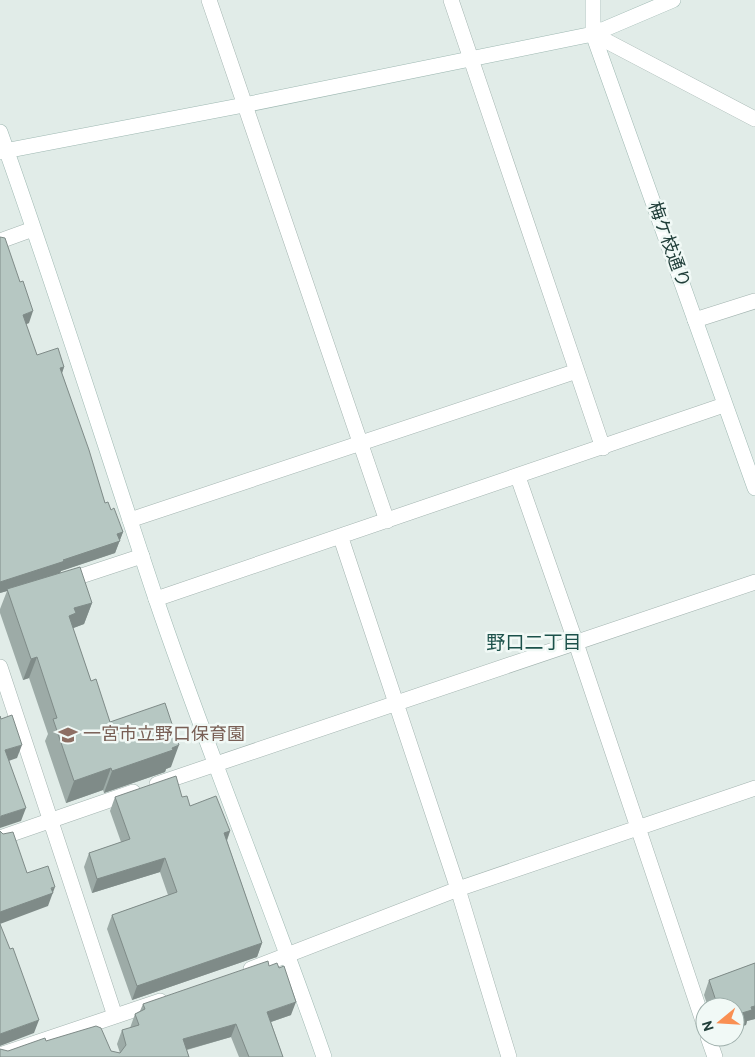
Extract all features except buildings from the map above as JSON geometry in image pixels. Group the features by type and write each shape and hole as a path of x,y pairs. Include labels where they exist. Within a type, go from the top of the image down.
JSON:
{"street":[{"path":"209,0 387,520"},
{"path":"452,0 603,448"},
{"name":"梅ケ枝通り","path":"593,0 593,34 755,488"},
{"path":"3,151 244,105 593,34 673,0"},
{"path":"593,34 755,119"},
{"path":"0,132 3,151 33,229 156,599 214,764 289,956 324,1057"},
{"path":"0,240 33,229"},
{"path":"695,320 755,301"},
{"path":"130,520 577,371"},
{"path":"156,599 341,538 387,520 603,448 724,405"},
{"path":"518,477 695,998"},
{"path":"341,538 458,889 509,1057"},
{"path":"47,587 142,556"},
{"path":"0,838 396,702 755,582"},
{"path":"0,668 115,1016"},
{"path":"234,975 289,956 458,889 755,788"},
{"path":"0,1055 170,997"},
{"path":"99,1022 105,1039"}],"place":[{"name":"一宮市立野口保育園","path":"68,735"}],"district":[{"name":"野口二丁目","path":"534,644"}]}
